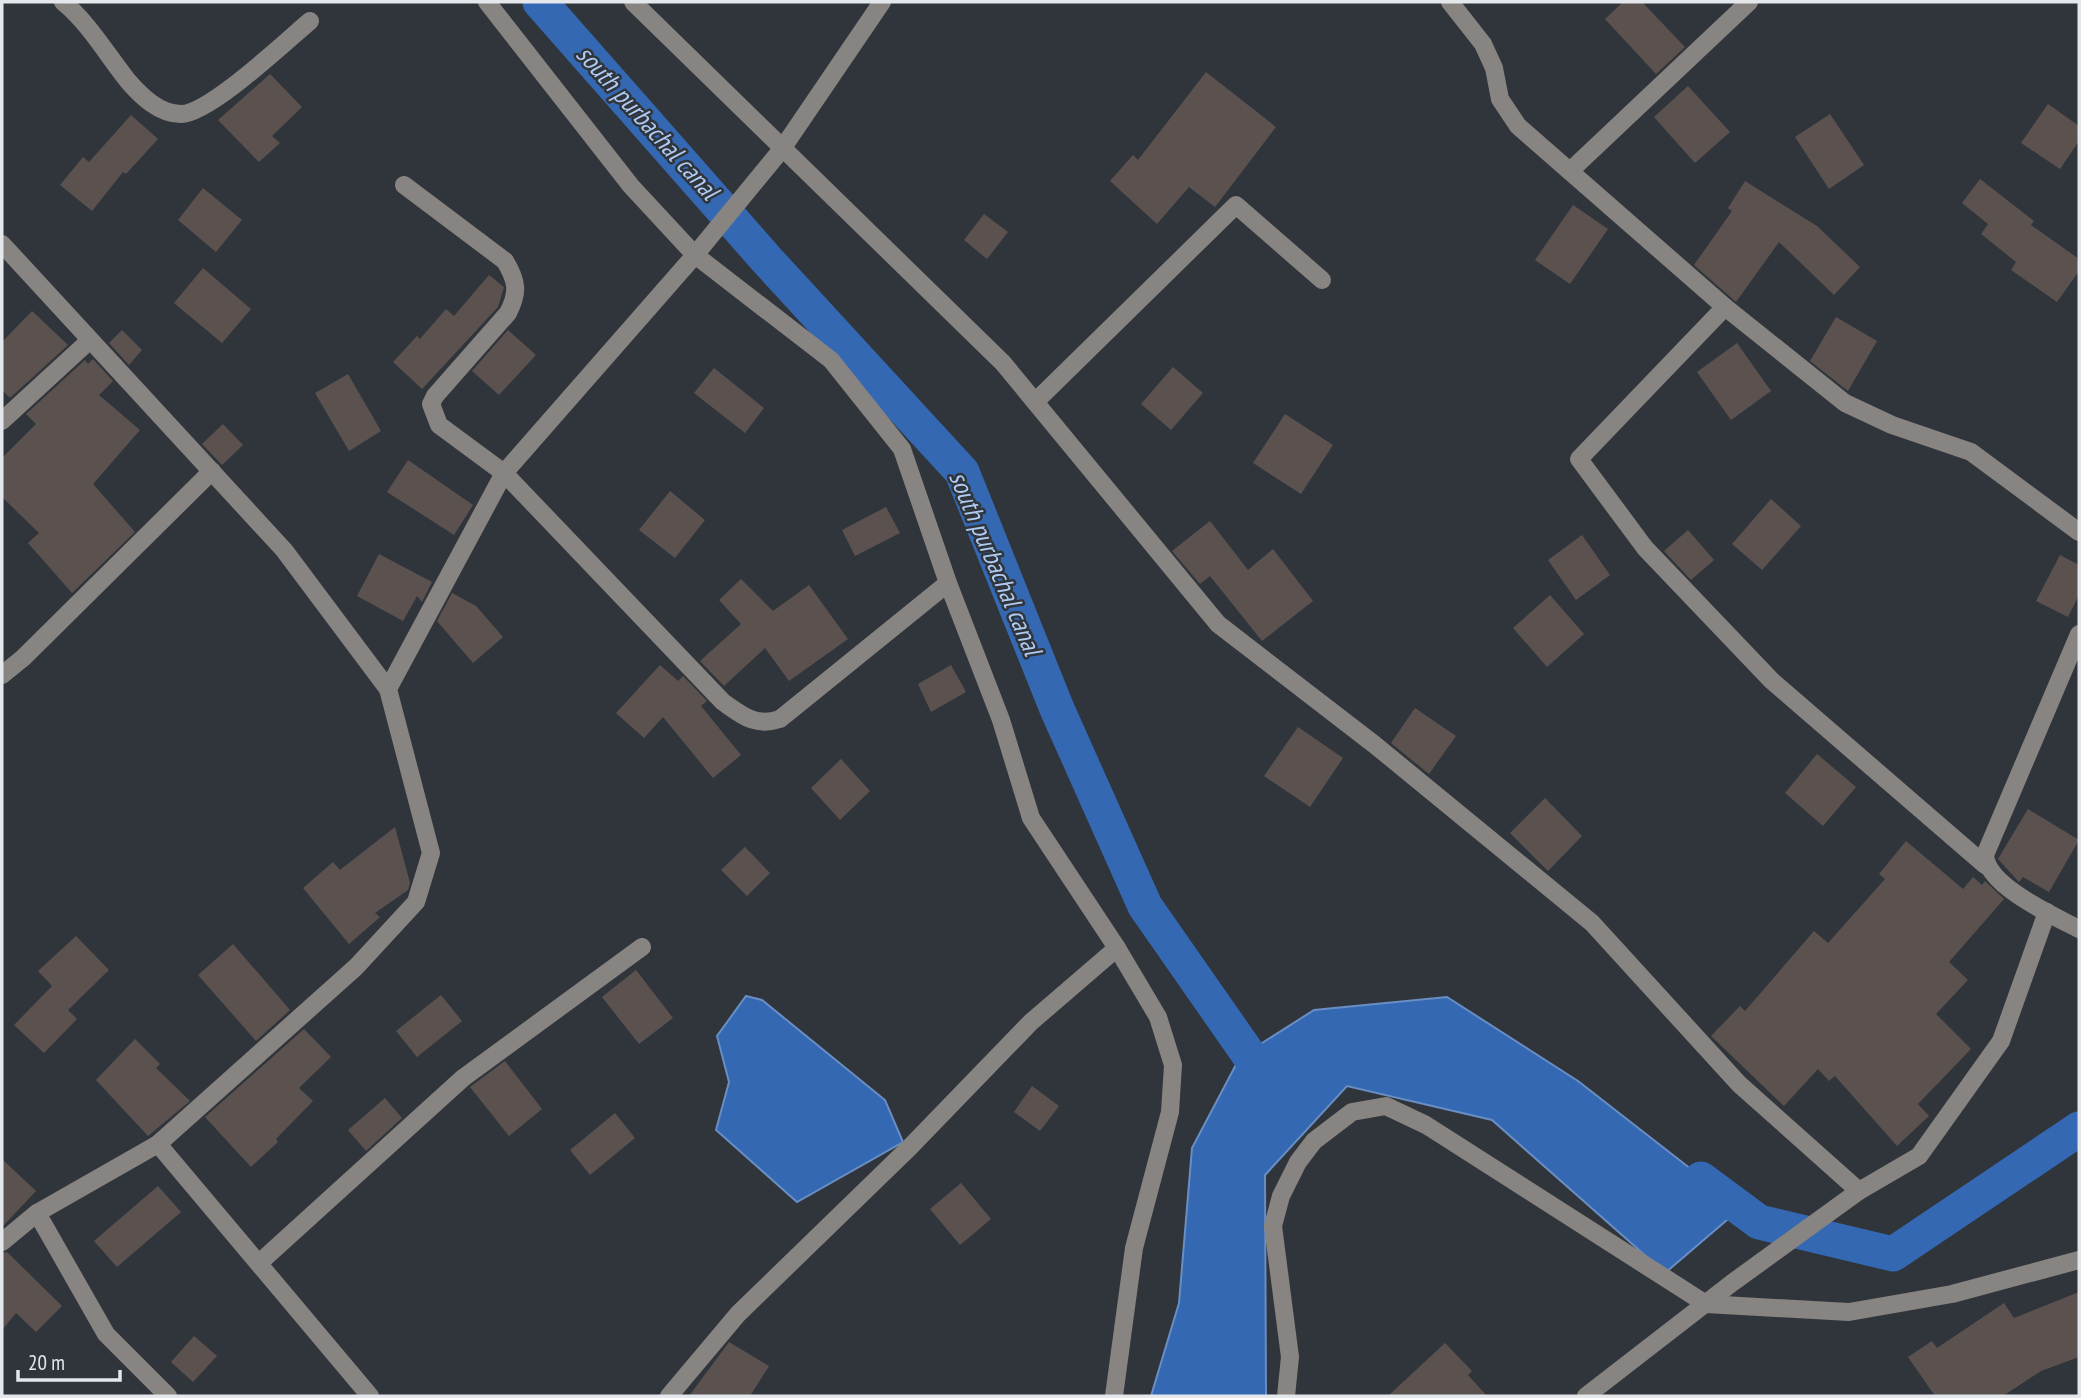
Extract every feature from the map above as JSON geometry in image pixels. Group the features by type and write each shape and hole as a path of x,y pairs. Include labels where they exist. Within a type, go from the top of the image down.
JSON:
{"street":[{"path":"63,2 141,96 163,110 177,114 190,114 215,99 310,21"},
{"path":"487,2 631,186 695,255 831,360 902,449 948,583 1001,720 1031,818 1117,948 1158,1017 1173,1065 1170,1112 1134,1248 1114,1396"},
{"path":"633,2 1003,363 1218,624 1375,745 1592,923 1740,1084 1859,1191"},
{"path":"388,688 504,473 695,255 782,149 882,2"},
{"path":"1450,2 1483,44 1494,68 1500,99 1518,126 1725,307 1845,402 1892,425 1970,452 2079,531"},
{"path":"1570,171 1749,2"},
{"path":"404,185 505,261 516,280 517,297 508,313 431,404 439,425 504,473 723,702 751,722 766,724 780,719 948,583"},
{"path":"1035,402 1236,205 1322,280"},
{"path":"2,244 284,550 388,688 430,853 415,902 356,967 158,1144 37,1213 2,1242"},
{"path":"1725,307 1579,459 1646,548 1772,681 2009,888 2079,929"},
{"path":"2,421 89,341"},
{"path":"2,675 23,658 212,471"},
{"path":"1985,865 1985,855 2008,796 2079,634"},
{"path":"1586,1396 1732,1283 1859,1191 1919,1156 2001,1041 2048,912"},
{"path":"259,1263 463,1078 642,947"},
{"path":"669,1396 738,1314 910,1147 1031,1022 1117,948"},
{"path":"1286,1396 1290,1357 1273,1226 1281,1196 1298,1162 1314,1141 1352,1112 1386,1106 1426,1125 1706,1304 1849,1312 1952,1294 2079,1260"},
{"path":"158,1144 370,1396"},
{"path":"37,1213 106,1334 168,1396"}],"water":[{"path":"746,996 762,1000 885,1100 903,1142 797,1202 716,1130 729,1082 717,1036"},
{"path":"1447,997 1578,1081 1741,1208 1665,1273 1492,1120 1347,1086 1265,1175 1266,1396 1151,1396 1179,1303 1192,1148 1240,1057 1314,1010"}],"building":[{"path":"1623,2 1642,2 1685,47 1656,74 1605,19"},
{"path":"1206,72 1276,127 1215,207 1189,187 1157,224 1110,181 1133,155 1138,160"},
{"path":"270,74 302,107 272,136 280,143 259,162 218,120"},
{"path":"1688,86 1730,132 1695,163 1654,117"},
{"path":"2048,104 2079,126 2079,141 2060,169 2021,143"},
{"path":"1830,114 1864,165 1829,189 1795,137"},
{"path":"131,115 158,139 126,174 123,172 92,211 60,185 83,157 89,162"},
{"path":"1980,179 2034,221 2031,225 2079,259 2079,271 2057,302 2011,270 2016,262 1981,234 1988,224 1962,203"},
{"path":"1745,181 1817,226 1860,267 1834,295 1779,242 1736,302 1694,265 1732,211 1728,208"},
{"path":"203,188 242,220 216,252 178,220"},
{"path":"1573,205 1608,229 1570,284 1535,260"},
{"path":"984,214 1008,232 987,259 964,240"},
{"path":"203,268 251,309 222,343 174,303"},
{"path":"489,275 504,287 498,307 422,389 393,362 417,336 420,339 446,309 454,316"},
{"path":"32,311 68,345 10,398 2,390 2,342"},
{"path":"1836,317 1877,341 1848,391 1810,361"},
{"path":"122,330 142,350 129,365 109,343"},
{"path":"508,330 536,355 499,395 472,371"},
{"path":"1737,343 1771,391 1731,420 1697,372"},
{"path":"93,359 113,381 99,395 140,430 93,484 135,532 72,593 28,543 39,533 2,497 2,458 36,424 26,414 85,360 88,364"},
{"path":"1173,367 1203,393 1171,430 1141,404"},
{"path":"714,368 764,408 745,433 694,393"},
{"path":"348,374 381,431 349,451 315,393"},
{"path":"1285,414 1333,445 1301,494 1253,463"},
{"path":"223,424 243,445 222,465 202,444"},
{"path":"408,460 473,505 454,535 387,492"},
{"path":"670,491 705,520 675,558 639,530"},
{"path":"1771,499 1801,526 1762,570 1732,544"},
{"path":"886,507 900,533 855,556 842,530"},
{"path":"1210,521 1248,570 1273,549 1313,601 1262,641 1210,576 1200,584 1172,551"},
{"path":"1688,530 1714,560 1691,580 1664,551"},
{"path":"1582,535 1610,575 1576,600 1548,560"},
{"path":"379,554 432,582 422,602 417,596 403,621 357,596"},
{"path":"2060,555 2079,565 2079,595 2068,617 2036,601"},
{"path":"741,579 773,611 809,585 848,639 789,681 765,648 724,686 700,661 741,624 719,600"},
{"path":"452,593 476,606 503,637 473,663 437,621"},
{"path":"1550,595 1584,634 1547,667 1513,628"},
{"path":"660,665 678,681 683,676 707,701 701,706 741,755 713,778 663,717 644,738 616,713"},
{"path":"951,665 966,692 931,712 918,684"},
{"path":"1415,708 1456,736 1429,774 1391,743"},
{"path":"1298,727 1343,758 1310,807 1264,776"},
{"path":"1817,754 1856,787 1823,826 1785,793"},
{"path":"841,759 870,791 840,820 811,788"},
{"path":"1545,798 1582,836 1548,871 1510,833"},
{"path":"2028,809 2079,840 2049,892 2023,877 2019,882 1998,859"},
{"path":"395,827 410,883 408,890 375,913 380,917 349,944 303,888 333,862 340,870"},
{"path":"1906,841 1963,889 1973,877 1982,885 1985,881 2004,899 1949,962 1968,980 1936,1014 1971,1049 1918,1104 1929,1116 1897,1146 1835,1076 1829,1081 1818,1069 1784,1106 1711,1036 1740,1006 1745,1011 1814,931 1828,943 1885,879 1879,874"},
{"path":"745,847 770,873 747,896 721,870"},
{"path":"76,936 109,970 68,1010 77,1019 44,1053 14,1025 52,986 38,971"},
{"path":"233,944 290,1010 256,1041 198,975"},
{"path":"636,970 673,1018 639,1044 602,997"},
{"path":"441,995 462,1021 417,1057 396,1031"},
{"path":"304,1029 331,1057 299,1088 313,1101 276,1139 278,1142 251,1167 205,1117"},
{"path":"135,1039 160,1064 156,1068 190,1101 148,1136 96,1080"},
{"path":"505,1061 542,1109 509,1136 470,1087"},
{"path":"1032,1086 1059,1106 1040,1131 1014,1112"},
{"path":"385,1098 402,1118 366,1151 348,1130"},
{"path":"615,1113 635,1138 590,1175 570,1150"},
{"path":"2,1159 36,1191 2,1227"},
{"path":"961,1183 991,1219 960,1245 930,1209"},
{"path":"158,1186 181,1212 117,1267 94,1241"},
{"path":"7,1252 62,1306 36,1332 16,1313 2,1330 2,1253"},
{"path":"2079,1292 2079,1357 2041,1371 2003,1396 1935,1396 1908,1357 1932,1341 1937,1348 2004,1303 2014,1318"},
{"path":"194,1336 217,1356 193,1382 171,1362"},
{"path":"729,1342 769,1366 750,1396 689,1396"},
{"path":"1445,1343 1472,1371 1468,1375 1487,1396 1388,1396"}],"waterway":[{"name":"south purbachal canal","path":"540,2 767,260 962,472 1057,709 1145,906 1274,1091"},
{"path":"1701,1179 1759,1222 1893,1254 2079,1129"}]}
